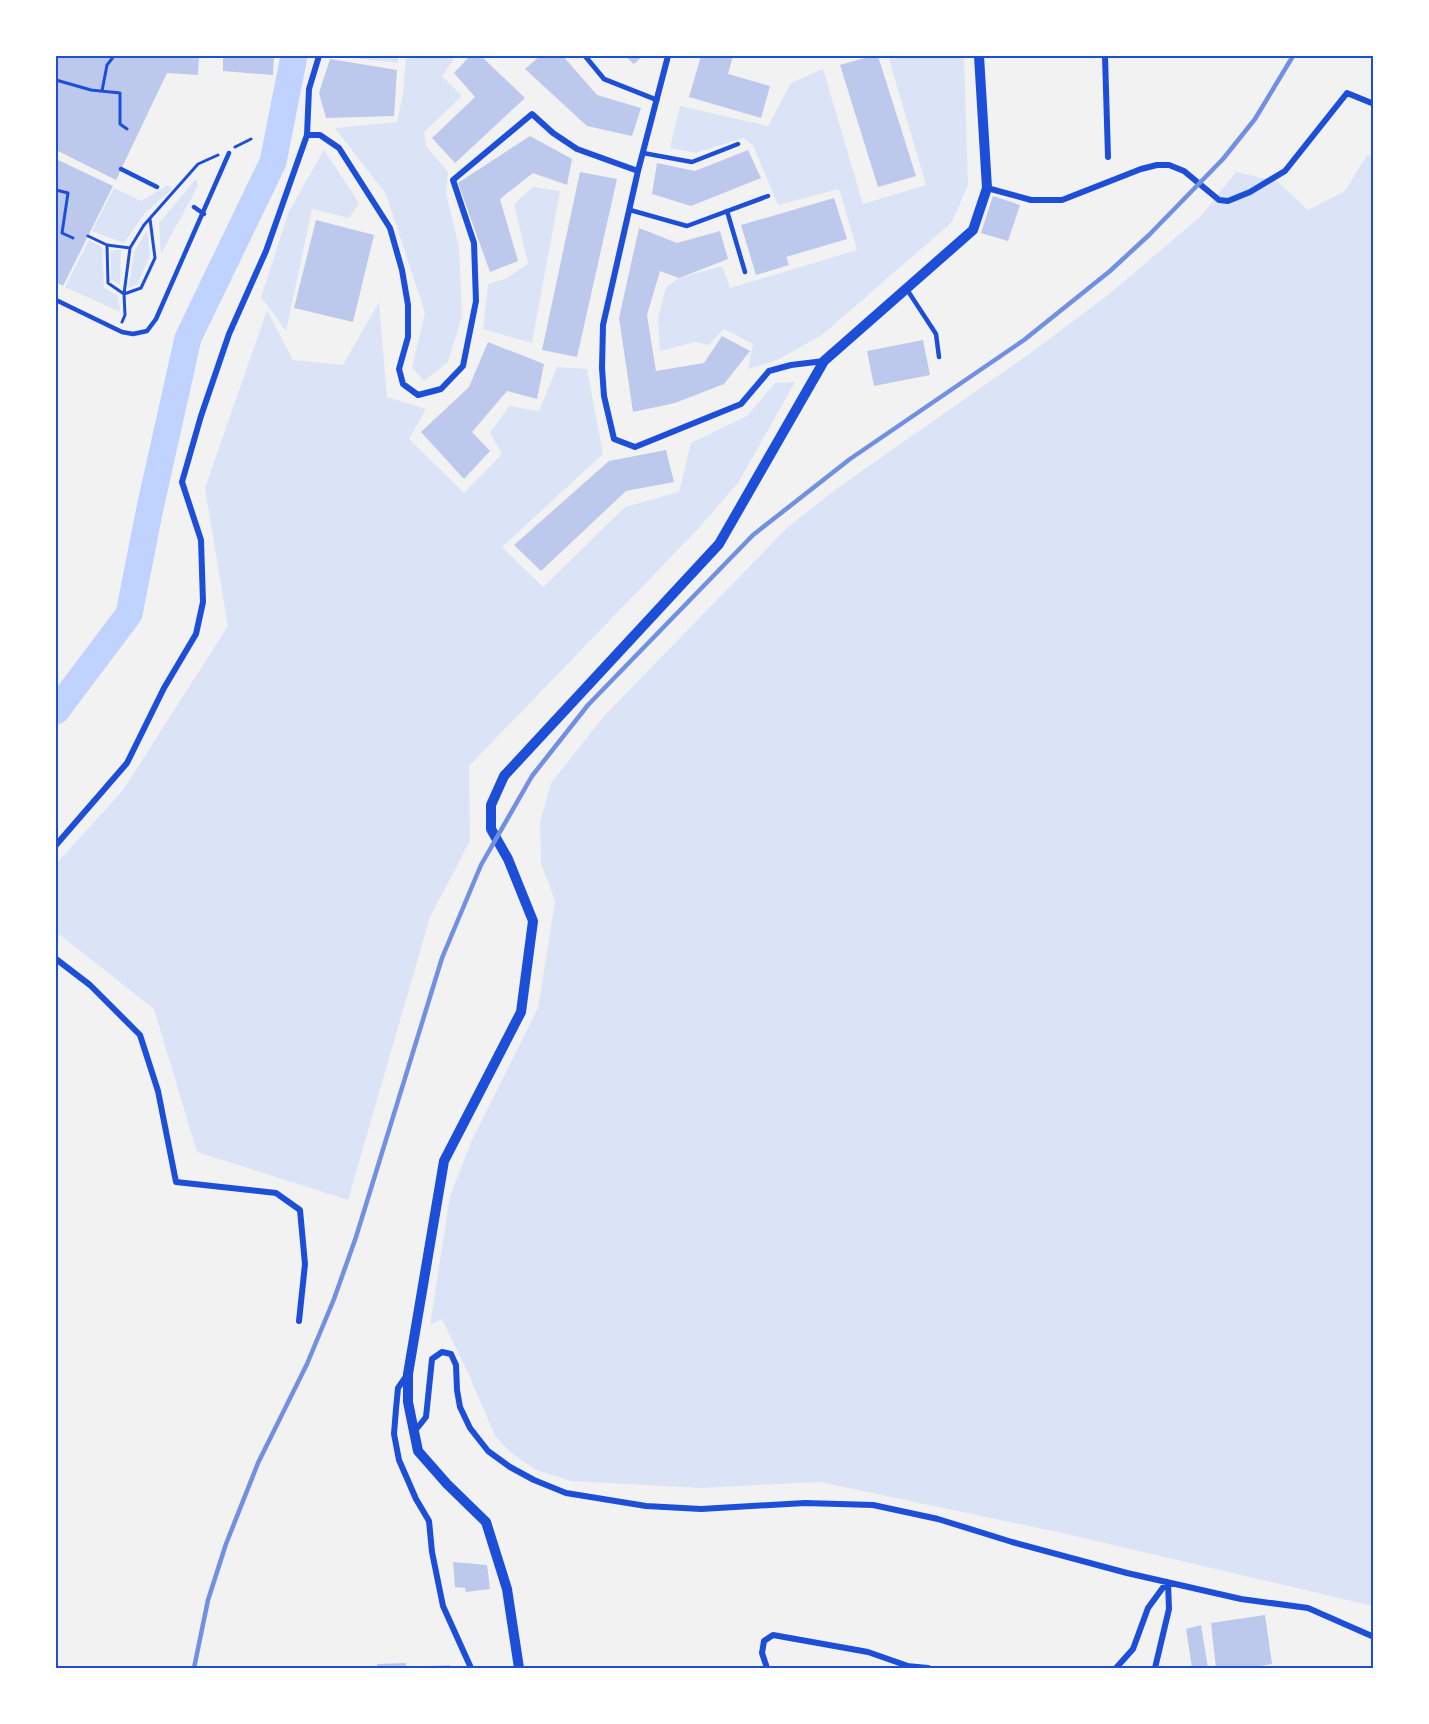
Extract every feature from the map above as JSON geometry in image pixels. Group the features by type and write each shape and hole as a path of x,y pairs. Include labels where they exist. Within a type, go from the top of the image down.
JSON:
{"street":[{"path":"56,845 128,764 164,688 196,634 203,602 201,540 182,482 201,416 229,334 266,251 307,135 309,89 319,56"},
{"path":"585,56 604,78 657,100"},
{"path":"668,56 638,171 603,325 604,396 614,439 635,447 741,404 769,371 824,360"},
{"path":"519,1668 507,1589 486,1522 447,1484 418,1451 408,1402 408,1374 444,1161 521,1011 533,921 508,859 490,829 491,805 504,776 719,544 824,360 973,230 987,188 980,56"},
{"path":"1105,56 1108,157"},
{"path":"987,188 1031,200 1062,200 1141,169 1169,165 1184,171 1220,200 1228,201 1250,192 1285,171 1347,93 1374,104"},
{"path":"307,135 320,135 339,148 390,228 402,270 408,305 408,337 399,369 403,384 418,395 441,389 463,366 476,302 474,243 453,180 532,114 553,133 577,149 638,171"},
{"path":"56,959 90,985 140,1035 158,1091 176,1182 276,1193 300,1210 305,1264 299,1322"},
{"path":"413,1432 426,1418 432,1359 442,1352 451,1354 456,1365 460,1407 470,1428 488,1451 510,1467 534,1480 566,1493 646,1506 701,1509 805,1503 873,1505 938,1519 1012,1542 1167,1582 1241,1599 1308,1608 1374,1637"},
{"path":"408,1374 398,1388 394,1434 399,1460 416,1499 429,1521 432,1552 443,1606 471,1668"},
{"path":"1116,1668 1133,1649 1148,1608 1167,1582"},
{"path":"1155,1668 1169,1609 1167,1582"},
{"path":"767,1668 762,1653 764,1641 773,1635 868,1652 906,1667 928,1668"}],"lane":[{"path":"643,153 692,162 738,144"},
{"path":"56,300 122,332 133,334 147,331 156,320 230,151"},
{"path":"121,169 157,187"},
{"path":"630,210 687,226 768,196"},
{"path":"194,207 204,214"},
{"path":"727,211 745,272"},
{"path":"906,288 936,334 939,357"}],"path":[{"path":"102,91 107,65 114,56"},
{"path":"56,80 91,90 120,93 120,124 127,129"},
{"path":"230,151 251,139"},
{"path":"122,322 125,315 124,294 130,248 150,219 198,164 219,154"},
{"path":"56,190 68,194 62,233 73,238"},
{"path":"124,294 141,288 155,258 150,219"},
{"path":"88,236 107,245 130,248"},
{"path":"107,245 108,283 124,294"}],"shaded area":[{"path":"334,56 398,56 398,63"},
{"path":"406,56 456,56 442,76 462,96 424,132 426,146 448,172 446,193 459,247 462,316 448,362 424,381 412,367 425,313 386,194 335,128 397,122 403,94"},
{"path":"888,56 964,56 968,185 952,222 822,335 777,360 748,369 753,344 724,329 709,345 695,342 660,351 658,318 666,287 679,278 722,266 730,288 857,250 839,189 778,205 753,145 743,138 696,153 670,148 680,106 768,126 791,83 823,69 863,204 926,185"},
{"path":"324,150 359,203 349,218 312,209 286,331 261,297 289,211"},
{"path":"1367,155 1373,156 1373,1606 1062,1533 820,1482 701,1488 571,1481 536,1470 510,1452 495,1436 442,1319 430,1325 450,1196 471,1142 538,1008 555,901 541,863 540,822 551,783 604,716 787,528 836,489 1032,352 1108,295 1200,217 1236,172 1277,181 1308,210 1345,191"},
{"path":"196,179 198,186 161,254 159,223"},
{"path":"168,185 172,189 144,214 124,243 92,231 114,188 141,201"},
{"path":"533,187 560,191 532,343 483,329 488,284 507,278 528,264 514,204"},
{"path":"147,230 150,255 137,285 128,288 135,250"},
{"path":"89,240 102,247 104,288 118,296 120,312 65,287"},
{"path":"111,250 121,250 120,285 111,280"},
{"path":"379,302 387,397 426,409 409,439 464,493 502,454 490,433 509,406 539,411 557,367 587,369 603,454 502,547 543,587 625,507 679,492 691,443 747,416 775,383 795,382 738,483 696,531 469,766 470,841 430,917 348,1200 197,1152 154,1009 60,935 56,935 56,864 123,790 228,626 205,488 267,310 293,360 343,365"}],"building":[{"path":"56,56 199,56 198,75 167,73 116,180 56,150"},
{"path":"223,56 274,56 273,75 223,71"},
{"path":"470,56 481,56 525,98 455,163 432,138 475,97 454,73"},
{"path":"540,56 563,56 597,95 641,108 632,136 587,126 525,69"},
{"path":"625,56 643,56 634,64"},
{"path":"701,56 733,56 728,74 770,86 761,118 689,97"},
{"path":"878,56 916,176 878,187 840,65"},
{"path":"330,59 397,70 394,116 326,118 319,93"},
{"path":"530,136 572,159 567,185 533,173 500,199 518,261 490,272 458,183"},
{"path":"748,150 761,178 691,206 652,194 657,163 695,171"},
{"path":"56,159 113,186 63,286 56,282"},
{"path":"580,172 617,179 577,357 542,350"},
{"path":"993,196 1020,205 1008,241 981,233"},
{"path":"834,198 847,239 786,257 789,265 756,275 741,225"},
{"path":"316,220 374,235 353,322 294,308"},
{"path":"639,228 677,243 720,231 728,259 679,278 660,271 647,315 656,371 704,363 722,336 750,351 724,384 675,403 633,412 619,318"},
{"path":"923,340 930,375 874,386 867,351"},
{"path":"488,342 544,364 537,399 507,391 472,432 490,451 464,479 421,432 469,387"},
{"path":"666,450 674,482 626,491 541,571 514,545 609,461"},
{"path":"453,1562 487,1565 490,1589 466,1592 465,1588 455,1587"},
{"path":"1265,1615 1272,1664 1249,1668 1216,1668 1211,1623"},
{"path":"1201,1625 1208,1668 1192,1668 1186,1629"},
{"path":"406,1663 406,1668 377,1668 377,1664"},
{"path":"450,1665 450,1668 407,1668 407,1667"}],"waterway":[{"path":"56,711 129,614 188,338 273,162 294,56"}],"railway":[{"path":"194,1668 208,1600 226,1544 258,1463 307,1364 356,1237 442,958 481,865 532,776 588,705 753,535 850,459 1024,340 1110,271 1149,235 1223,159 1255,119 1293,56"}]}
